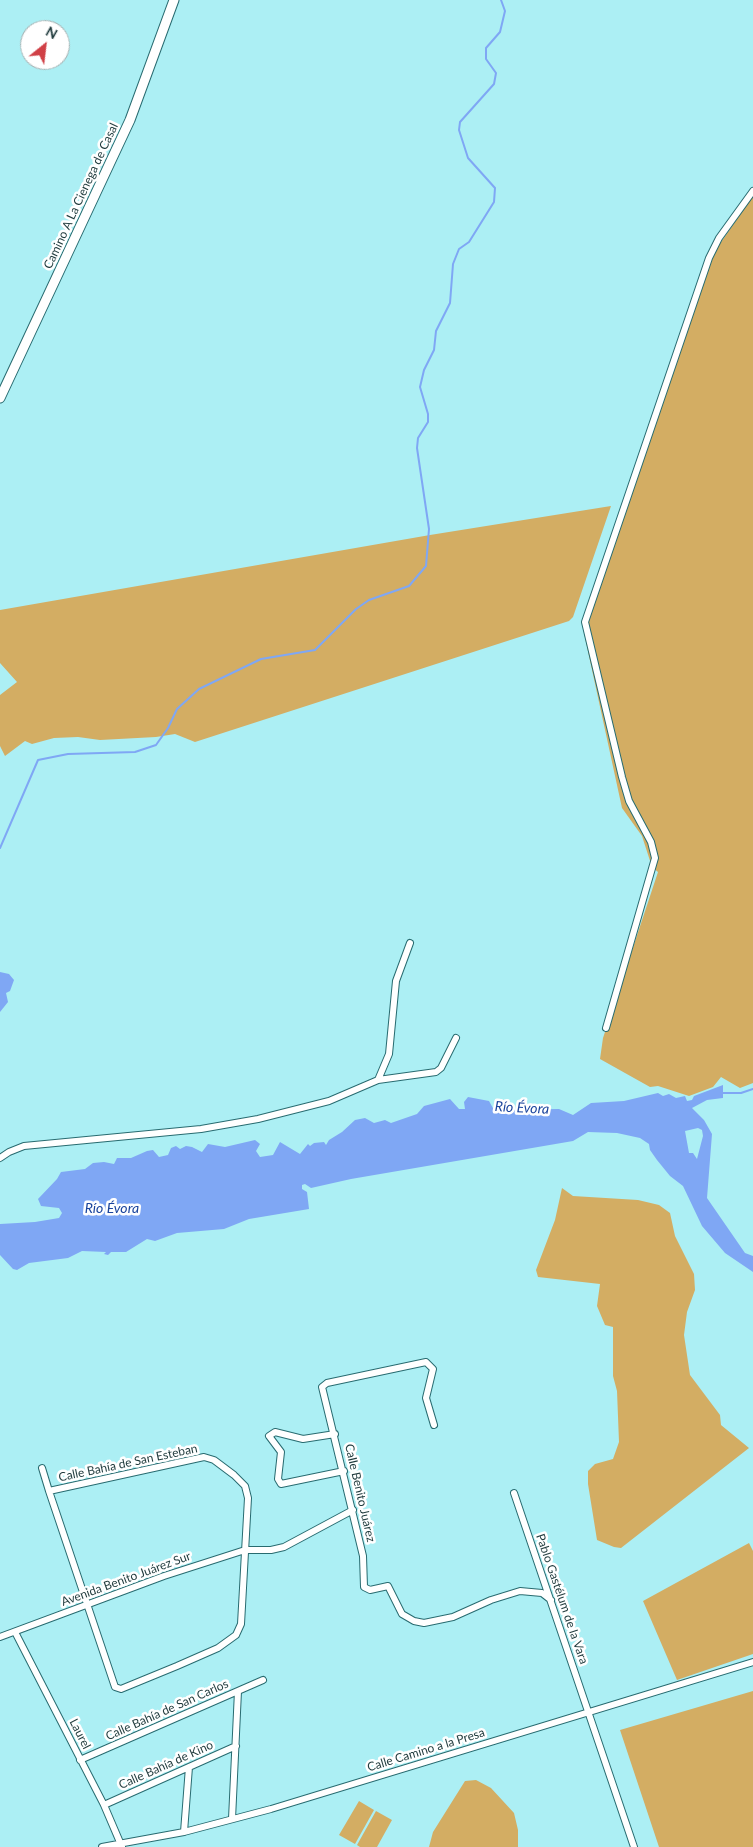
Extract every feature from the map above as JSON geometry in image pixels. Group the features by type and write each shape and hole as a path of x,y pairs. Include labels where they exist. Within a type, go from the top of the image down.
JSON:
{"street":[{"name":"Camino A La Cienega de Casal","path":"0,398 133,113 174,0"},
{"path":"606,1028 655,858 651,842 628,801 585,622 709,258 719,238 753,191"},
{"path":"378,1080 389,1054 396,981 410,943"},
{"path":"0,1158 24,1146 201,1129 258,1119 329,1101 378,1080 436,1072 441,1068 456,1038"},
{"name":"Calle Benito Juárez","path":"434,1425 426,1398 433,1369 426,1362 326,1383 322,1387 344,1471 363,1556 364,1587 370,1590 388,1586 402,1614 414,1621 424,1623 453,1617 491,1600 520,1591 542,1593 550,1600"},
{"path":"335,1434 303,1439 280,1432 269,1434 270,1439 281,1452 282,1464 278,1479 281,1484 344,1471"},
{"name":"Calle Bahía de San Esteban","path":"49,1491 208,1458 234,1475 247,1489 241,1624 231,1641 121,1689 115,1687 87,1605"},
{"path":"42,1468 87,1605"},
{"name":"Pablo Gastélum de la Vara","path":"514,1493 634,1847"},
{"name":"Avenida Benito Juárez Sur","path":"0,1637 245,1550 276,1550 284,1548 353,1510"},
{"name":"Laurel","path":"15,1632 104,1805 122,1846"},
{"name":"Calle Camino a la Presa","path":"102,1847 122,1846 232,1820 753,1662"},
{"name":"Calle Bahía de San Carlos","path":"80,1760 263,1680"},
{"path":"232,1820 238,1691"},
{"name":"Calle Bahía de Kino","path":"104,1805 236,1746"},
{"path":"184,1832 189,1767"}],"shaded area":[{"path":"753,196 753,1083 740,1088 721,1077 713,1087 689,1096 658,1086 650,1087 600,1059 603,1038 658,872 652,867 642,836 622,808 584,633 710,258"},
{"path":"611,506 573,617 569,621 195,742 175,734 100,740 78,737 54,738 32,744 25,741 5,756 0,746 0,695 17,682 0,663 0,610 430,535"},
{"path":"562,1188 573,1196 638,1200 659,1205 670,1213 675,1236 694,1274 695,1290 687,1312 684,1335 690,1375 720,1415 721,1425 749,1448 621,1548 597,1540 588,1484 588,1471 595,1464 613,1459 619,1442 617,1391 613,1376 613,1327 605,1325 597,1306 600,1284 538,1277 536,1270 555,1220"},
{"path":"749,1543 753,1551 753,1654 677,1680 643,1601"},
{"path":"753,1691 753,1847 659,1847 620,1730"},
{"path":"476,1780 491,1788 514,1813 518,1830 518,1847 429,1847 433,1832 465,1781"},
{"path":"359,1801 374,1810 355,1844 339,1835"},
{"path":"376,1811 392,1820 377,1847 360,1847 357,1845"}],"water":[{"path":"0,972 9,974 14,980 10,991 6,993 8,1002 0,1012"},
{"name":"Río Évora","path":"723,1085 723,1098 707,1100 692,1108 704,1120 712,1134 707,1198 745,1253 753,1256 753,1272 725,1253 702,1226 683,1186 670,1176 657,1160 650,1150 649,1144 640,1138 617,1133 588,1132 573,1141 351,1179 311,1188 305,1184 302,1185 302,1189 307,1192 309,1209 249,1219 224,1229 177,1233 155,1241 147,1239 126,1252 111,1252 108,1255 104,1254 106,1252 82,1251 68,1258 29,1263 17,1270 13,1269 0,1255 0,1224 35,1222 59,1218 62,1213 59,1208 41,1206 38,1199 61,1172 85,1169 93,1163 104,1162 114,1164 117,1158 131,1158 153,1150 159,1157 168,1155 171,1148 176,1146 180,1149 186,1146 192,1147 202,1152 208,1144 225,1147 255,1140 260,1144 256,1151 260,1157 273,1155 280,1142 300,1154 308,1144 310,1146 314,1143 324,1142 326,1145 329,1140 342,1132 355,1120 365,1118 374,1123 385,1120 391,1123 417,1114 424,1106 450,1099 459,1109 465,1109 464,1102 468,1097 489,1101 494,1110 559,1109 573,1115 591,1103 624,1101 658,1093 663,1096 669,1094 676,1098 685,1096 687,1101 692,1100 694,1096","holes":["698,1128 702,1130 703,1136 697,1159 693,1153 689,1153 685,1131"]}],"waterway":[{"path":"0,848 38,760 68,754 135,752 156,745 168,728 177,709 199,689 261,659 315,650 356,609 369,600 409,586 426,566 429,529 417,448 418,438 428,422 428,414 420,387 424,370 434,350 436,331 450,303 453,264 459,249 469,242 494,202 495,188 468,158 459,130 460,122 494,84 496,73 486,59 486,48 500,32 505,11 501,0"},
{"path":"722,1093 741,1093 753,1089"}]}
